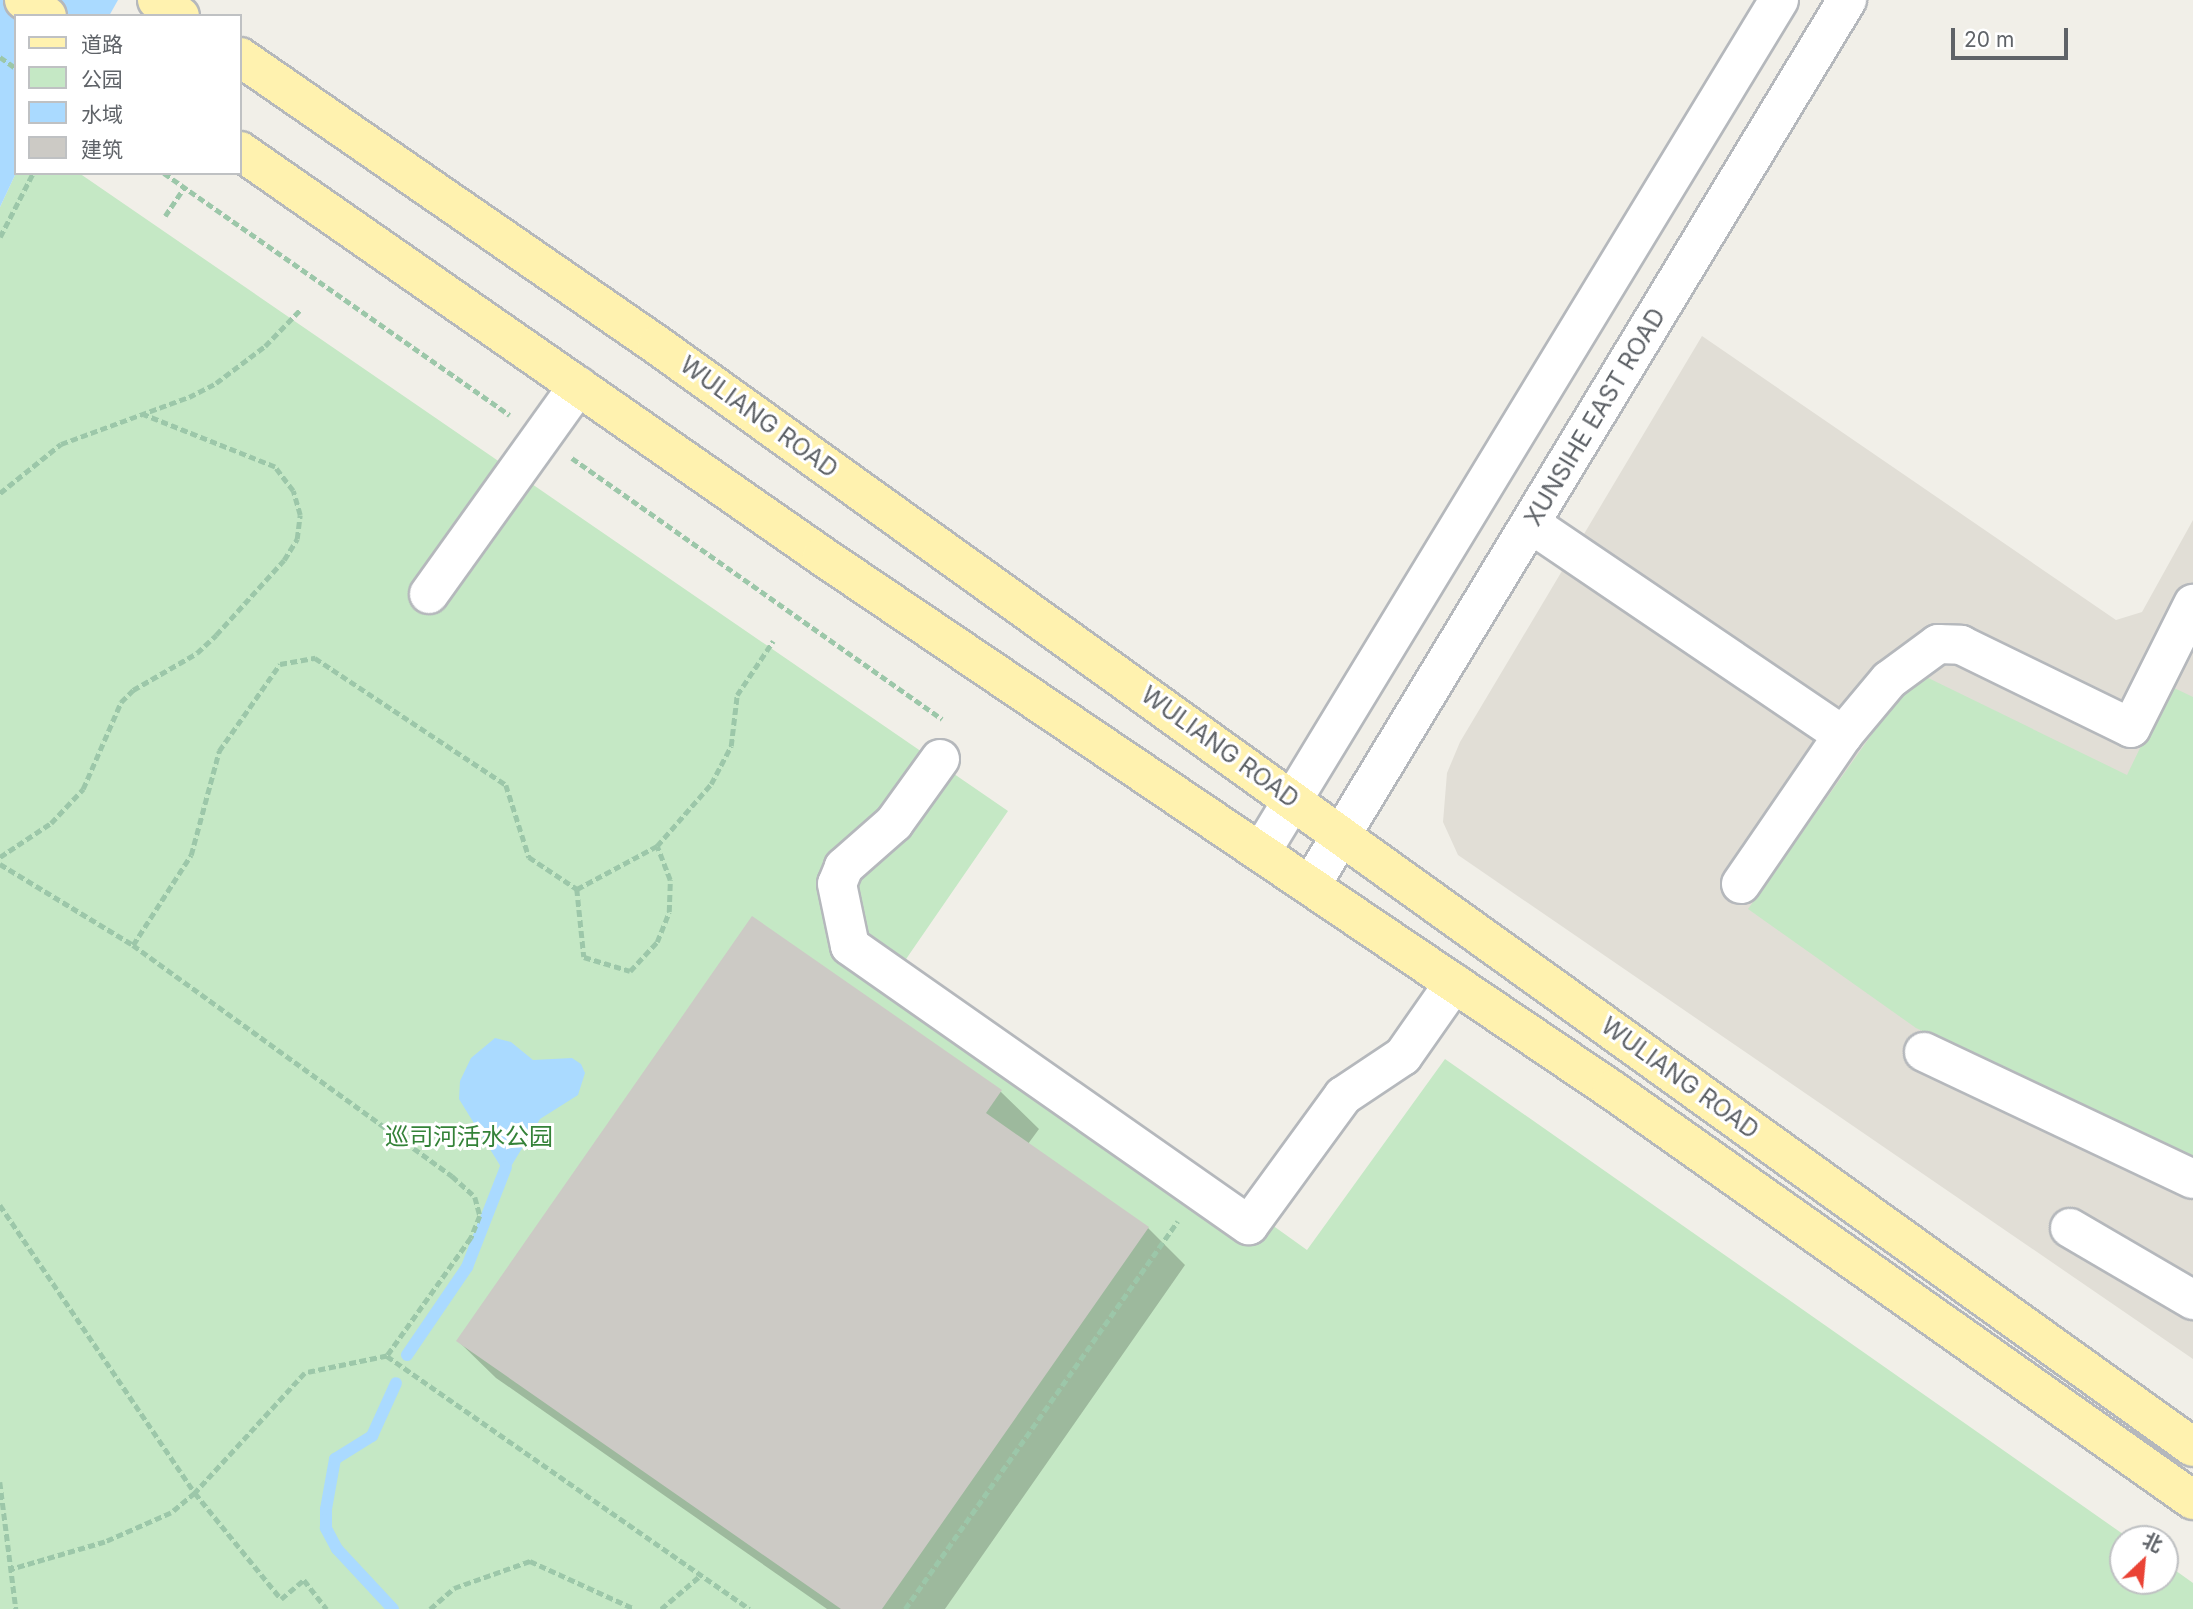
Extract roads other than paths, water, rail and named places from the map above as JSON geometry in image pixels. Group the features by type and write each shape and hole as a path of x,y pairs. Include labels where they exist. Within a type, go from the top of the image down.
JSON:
{"main road":[{"path":"24,0 44,14"},
{"path":"157,0 177,14"},
{"name":"WULIANG ROAD","path":"242,58 657,345 1343,834 2193,1447"},
{"name":"WULIANG ROAD","path":"242,152 567,379 1454,983 2193,1500"}],"street":[{"path":"1261,852 1295,801 1779,0"},
{"name":"XUNSIHE EAST ROAD","path":"1311,885 1847,0"},
{"path":"420,588 567,379"},
{"path":"1531,524 1843,735"},
{"path":"1741,884 1843,735 1903,667 1948,641 2131,728 2193,604"},
{"path":"940,759 894,823 844,867 838,884 850,946 1249,1225 1343,1096 1403,1056 1454,983"},
{"path":"1924,1052 2193,1179"},
{"path":"2070,1228 2193,1300"}],"water":[{"path":"0,0 118,0 110,14 14,14 15,175 0,207"},
{"path":"495,1038 511,1042 533,1060 572,1058 581,1064 585,1073 578,1095 540,1119 510,1168 501,1167 459,1099 460,1081 471,1058"}],"waterway":[{"path":"407,1355 467,1267 506,1167"},
{"path":"393,1609 337,1549 326,1528 326,1509 335,1459 372,1436 396,1383"}],"park label":[{"name":"巡司河活水公园","path":"469,1137"}]}
